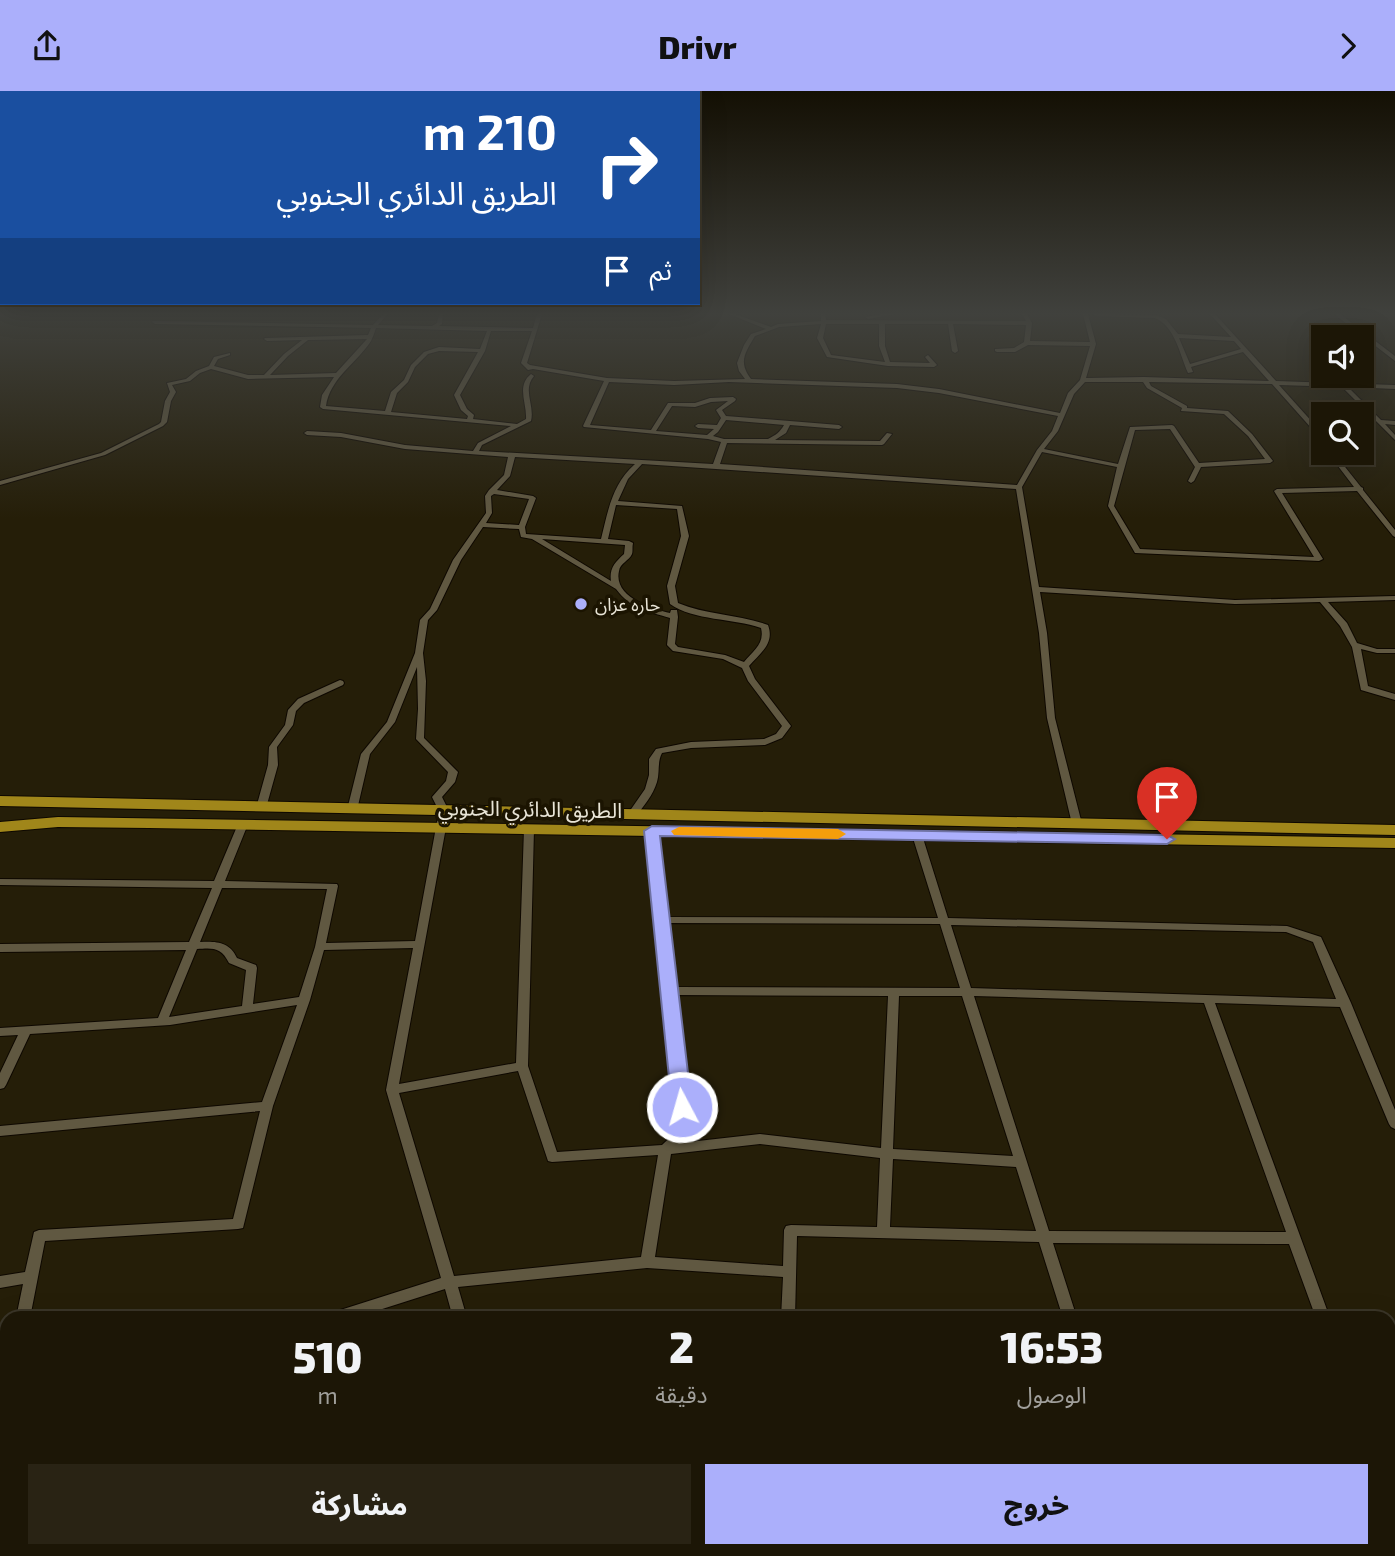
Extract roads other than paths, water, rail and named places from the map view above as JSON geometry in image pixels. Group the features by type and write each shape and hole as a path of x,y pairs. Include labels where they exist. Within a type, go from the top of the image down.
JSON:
{"main road":[{"name":"الطريق الدائري الجنوبي","path":"0,801 352,810 529,829 1394,843"},
{"name":"الطريق الدائري الجنوبي","path":"0,827 58,822 243,824 632,815 1077,824 1394,843"}],"street":[{"path":"0,483 103,454 161,425 173,392 169,384 177,382"},
{"path":"333,382 325,395 323,407 515,425"},
{"path":"387,412 394,392 404,382"},
{"path":"464,382 457,395 464,410 471,415 470,421"},
{"path":"477,450 530,417 523,388 525,382"},
{"path":"606,382 586,426 653,431 724,441 882,443 889,434"},
{"path":"660,382 690,382"},
{"path":"808,382 897,386 939,391 1062,415"},
{"path":"1077,824 1051,718 1043,633 1019,487 1040,450 1055,431 1071,393 1081,382"},
{"path":"1146,382 1149,387 1185,407 1184,410 1226,412 1250,435 1270,461 1196,465"},
{"path":"1255,382 1311,385"},
{"path":"1272,383 1311,425"},
{"path":"1374,387 1395,387"},
{"path":"1346,388 1395,438"},
{"path":"653,431 670,404 695,405 733,400 719,410 724,418"},
{"path":"724,418 839,427"},
{"path":"708,437 724,418"},
{"path":"1379,422 1395,423"},
{"path":"771,442 782,436 788,423"},
{"path":"698,425 719,427"},
{"path":"1191,481 1198,467 1172,427 1132,428 1111,506 1138,551 1319,559 1277,491 1361,489"},
{"path":"307,433 341,435 405,447 716,465 1019,487"},
{"path":"716,465 724,441"},
{"path":"1040,450 1121,466"},
{"path":"352,810 366,754 391,723 419,653 425,620 433,610 457,560 483,525 489,513 488,496 507,476 512,455"},
{"path":"604,542 622,479 640,462"},
{"path":"1341,465 1395,536"},
{"path":"491,491 533,498 522,527 523,536 629,543 628,555 619,560 614,577 615,587"},
{"path":"613,503 680,507 685,536 671,586 674,604 671,645 676,649 725,657 745,666 787,726 779,736 765,742 691,745 659,751 654,759 655,770 650,792 632,815"},
{"path":"483,525 522,527"},
{"path":"534,537 615,587 638,605 674,617"},
{"path":"1035,589 1235,602 1395,598"},
{"path":"1321,599 1344,625 1356,646 1364,688 1395,697"},
{"path":"674,604 686,610 743,619 765,627 768,636 765,646 745,666"},
{"path":"1356,646 1377,651 1395,651"},
{"path":"419,653 423,660 420,704 424,712 421,739 453,772 450,782 437,797 441,819 391,1090 458,1311"},
{"path":"261,808 273,765 274,747 289,725 292,710 300,701 340,683"},
{"path":"162,1021 243,824"},
{"path":"529,829 522,1066 552,1157 665,1150 760,1139 889,1154 1021,1162"},
{"path":"647,1262 665,1150 685,1131 652,831"},
{"path":"917,835 1068,1311"},
{"path":"0,882 333,886 320,947 267,1106 238,1224 39,1236 24,1311"},
{"path":"662,920 944,921 1287,929 1317,940 1388,1092 1395,1123"},
{"path":"320,947 418,944"},
{"path":"0,948 219,945 232,954 233,960 252,968 247,1009"},
{"path":"670,991 967,992 1345,1003"},
{"path":"883,1232 889,1154 894,992"},
{"path":"1208,999 1320,1311"},
{"path":"0,1032 162,1021 304,1000"},
{"path":"0,1085 26,1031"},
{"path":"391,1090 522,1066"},
{"path":"0,1131 267,1106"},
{"path":"788,1311 791,1230 1044,1237 1294,1238"},
{"path":"356,1311 449,1282 647,1262 790,1272"},
{"path":"0,1282 31,1277"}],"place":[{"name":"حاره عزان","path":"581,604"}]}
